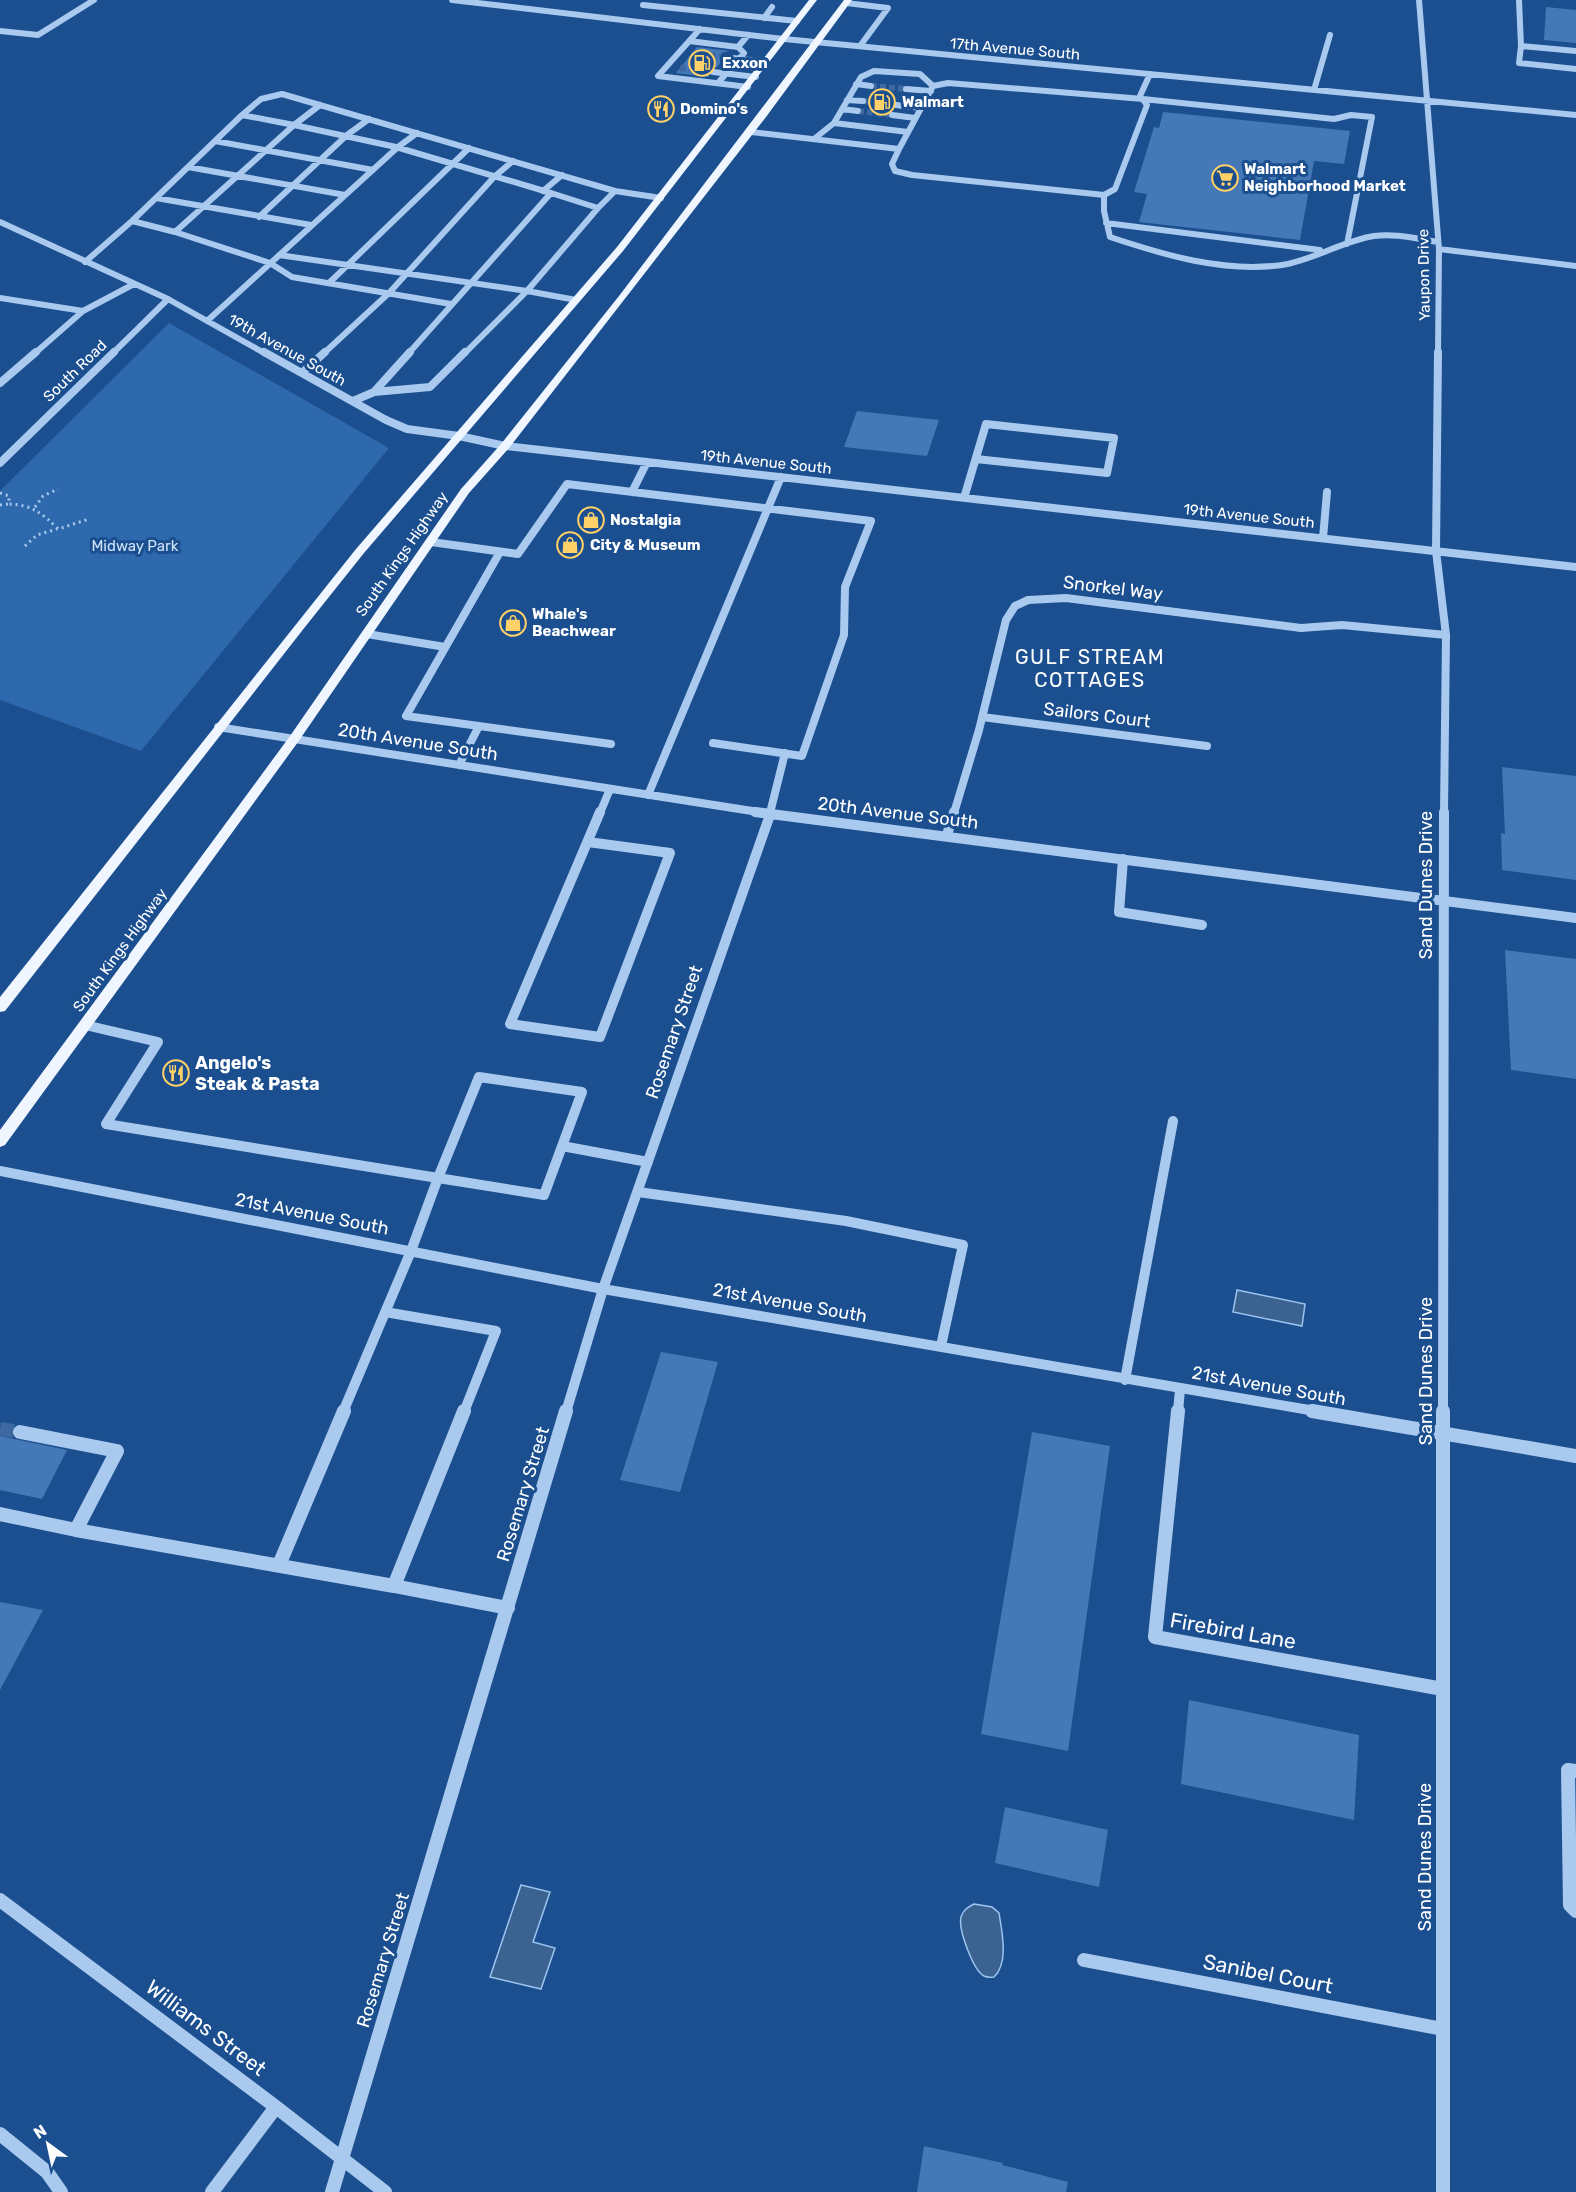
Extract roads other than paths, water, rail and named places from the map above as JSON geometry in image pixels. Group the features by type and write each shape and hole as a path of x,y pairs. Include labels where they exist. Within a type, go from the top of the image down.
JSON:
{"main road":[{"name":"South Kings Highway","path":"0,1007 218,727 360,551 661,198 813,0"},
{"name":"South Kings Highway","path":"0,1141 294,740 465,491 505,446 751,132 847,2"}],"street":[{"path":"0,31 38,35 94,0"},
{"name":"17th Avenue South","path":"452,0 784,39 1576,115"},
{"name":"Yaupon Drive","path":"1419,0 1438,246 1436,551"},
{"path":"1519,0 1521,46 1519,63 1576,69"},
{"path":"627,20 645,2 797,21"},
{"path":"847,2 888,8 860,46"},
{"path":"764,18 772,7"},
{"path":"700,29 669,67 658,76 748,87"},
{"path":"1314,90 1330,34"},
{"path":"738,47 748,35"},
{"path":"689,41 738,47 744,53 718,84"},
{"path":"1521,46 1576,51"},
{"path":"679,52 692,54"},
{"path":"724,57 766,62"},
{"path":"814,139 834,123 861,77 874,71 920,74 932,89"},
{"path":"713,72 756,77"},
{"path":"932,89 892,164 895,171 912,175 1104,195 1115,189 1147,105 1140,96 1150,74"},
{"path":"906,89 932,89 948,83 967,83 1334,119 1351,115 1372,117 1347,244"},
{"path":"856,84 871,86"},
{"path":"85,262 132,221 261,99 282,94 615,191 661,198"},
{"path":"847,100 863,101"},
{"path":"175,232 294,125 320,105"},
{"path":"896,105 921,108"},
{"path":"842,109 858,111"},
{"path":"243,115 398,147 598,208"},
{"path":"892,115 915,118"},
{"path":"259,217 347,135 369,119"},
{"path":"834,123 908,132"},
{"path":"751,132 899,149"},
{"path":"207,321 398,147 417,134"},
{"path":"215,141 373,170"},
{"path":"328,283 469,148"},
{"path":"302,373 408,274 495,176 513,161"},
{"path":"188,167 345,195"},
{"path":"375,392 562,175"},
{"path":"353,401 375,392 430,387 527,291 615,191"},
{"path":"1104,195 1106,223 1110,237 1140,247 1201,261 1235,265 1284,264 1376,236 1576,266"},
{"path":"156,198 311,225"},
{"path":"132,221 175,232 270,263 292,277 451,304"},
{"name":"19th Avenue South","path":"0,222 168,299 407,429 459,436 505,446 1576,567"},
{"path":"1106,223 1324,250"},
{"path":"279,255 576,300"},
{"path":"0,383 83,311 134,284"},
{"path":"0,298 83,311"},
{"name":"South Road","path":"0,463 168,299"},
{"path":"964,498 986,424 1114,438 1107,473 976,459"},
{"path":"632,492 647,462"},
{"path":"648,795 781,477"},
{"path":"430,542 518,554 567,484 871,521 845,587 844,635 801,756 713,744"},
{"path":"1323,538 1327,492"},
{"name":"Sand Dunes Drive","path":"1436,551 1446,635 1443,899 1443,2192"},
{"path":"500,552 406,716 610,744"},
{"name":"Snorkel Way","path":"947,835 982,717 1006,619 1018,604 1038,598 1066,598 1301,628 1342,625 1446,635"},
{"path":"367,634 445,647"},
{"name":"Sailors Court","path":"982,717 1207,746"},
{"path":"459,765 479,726"},
{"name":"20th Avenue South","path":"218,727 770,814 947,835 1576,918"},
{"name":"Rosemary Street","path":"332,2192 603,1289 770,814 785,753"},
{"path":"588,842 670,853 600,1037 510,1024 610,789"},
{"path":"1123,859 1119,912 1202,925"},
{"path":"85,1025 158,1042 106,1124 437,1179 544,1195 582,1092 479,1077 437,1179 411,1251 279,1564"},
{"path":"1125,1380 1173,1121"},
{"path":"562,1146 648,1162"},
{"name":"21st Avenue South","path":"0,1171 603,1289 1576,1456"},
{"path":"638,1192 846,1221 963,1245 941,1346"},
{"path":"385,1312 496,1331 394,1586"},
{"name":"Firebird Lane","path":"1180,1389 1155,1637 1443,1689"},
{"path":"20,1432 117,1451 76,1530"},
{"path":"0,1514 76,1530 279,1564 508,1608"},
{"path":"1576,1771 1568,1770 1570,1905 1576,1911"},
{"name":"Williams Street","path":"0,1900 276,2107 385,2192"},
{"name":"Sanibel Court","path":"1084,1960 1443,2029"},
{"path":"212,2192 276,2107"},
{"path":"0,2134 47,2172 61,2192"}],"tunnel":[{"path":"692,54 725,57"},
{"path":"680,68 713,72"},
{"path":"871,86 906,89"},
{"path":"863,101 896,105"},
{"path":"858,111 892,115"},
{"path":"0,1429 20,1432"}],"place":[{"name":"Exxon","path":"702,63"},
{"name":"Walmart","path":"882,102"},
{"name":"Domino's","path":"661,109"},
{"name":"Walmart Neighborhood Market","path":"1225,178"},
{"name":"Nostalgia","path":"591,520"},
{"name":"City & Museum","path":"570,545"},
{"name":"Whale's Beachwear","path":"513,623"},
{"name":"Angelo's Steak & Pasta","path":"176,1073"}],"district":[{"name":"GULF STREAM COTTAGES","path":"1090,668"}],"park label":[{"name":"Midway Park","path":"135,546"}]}
